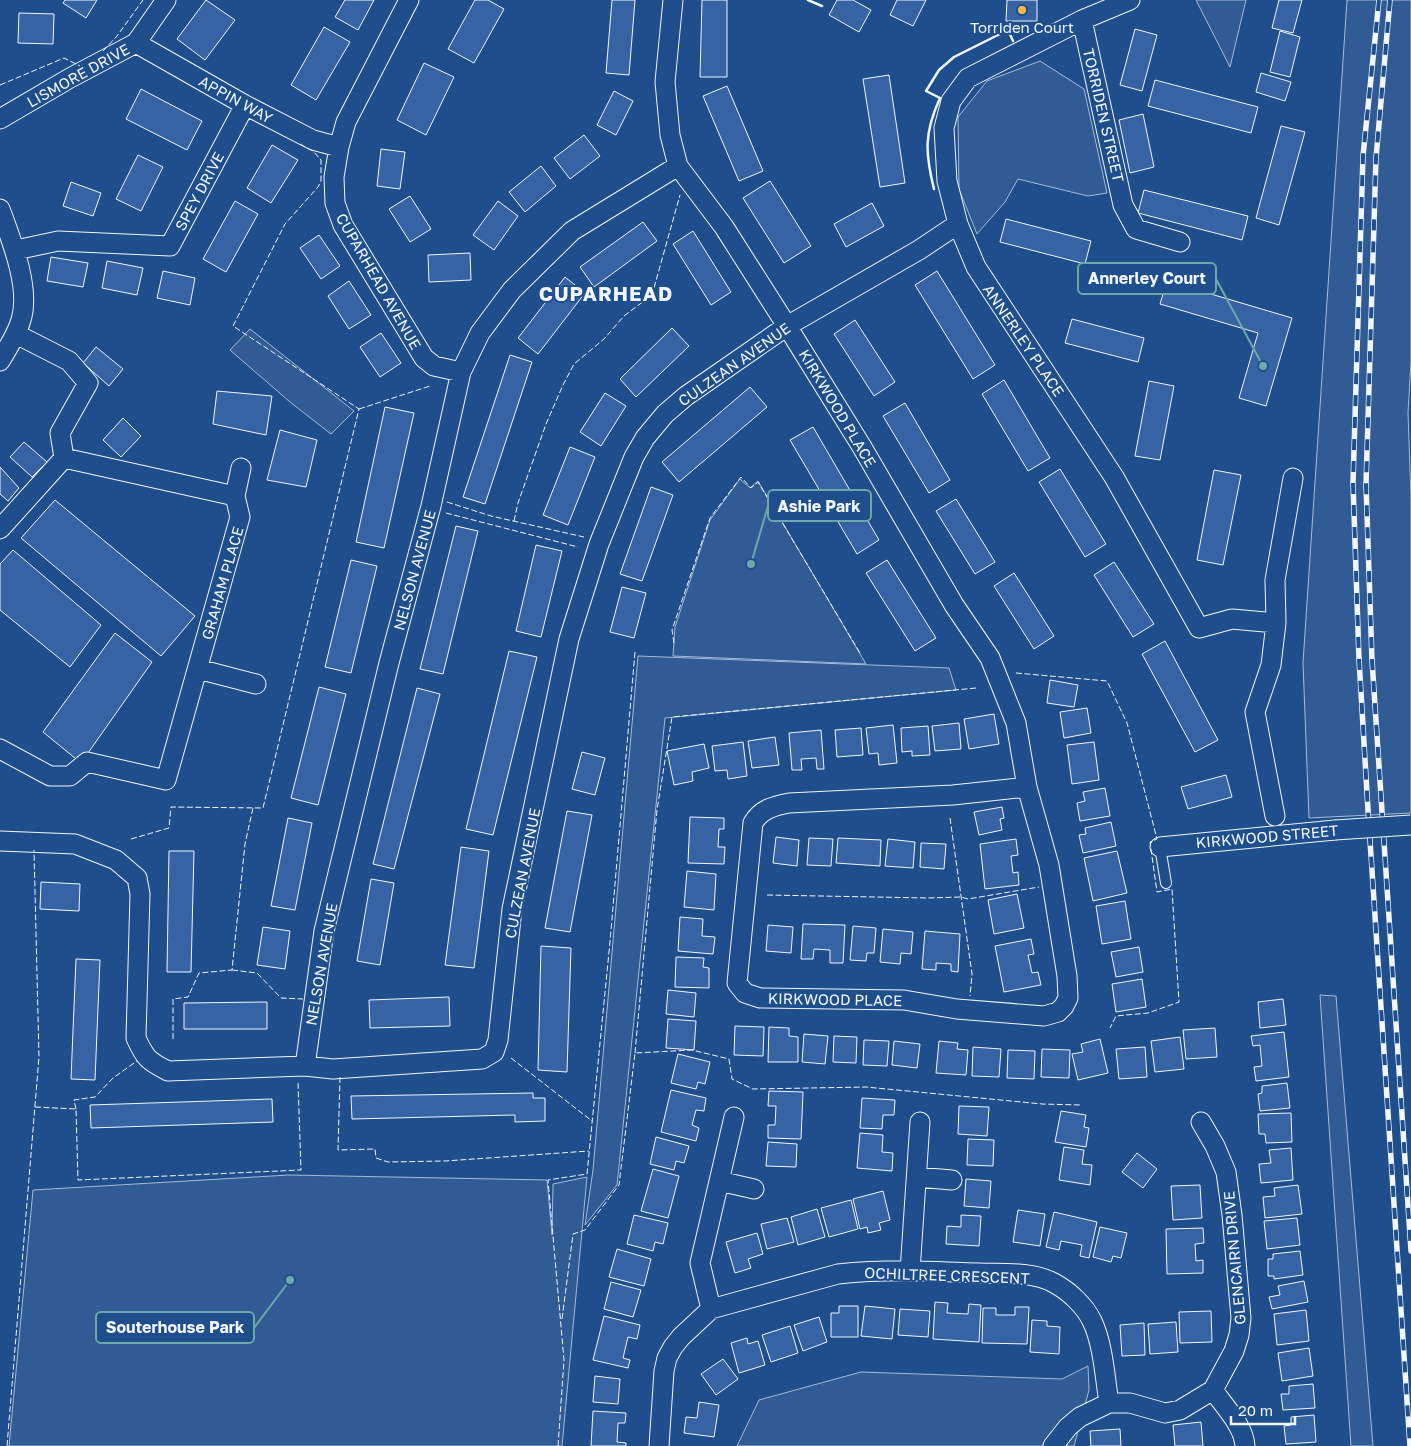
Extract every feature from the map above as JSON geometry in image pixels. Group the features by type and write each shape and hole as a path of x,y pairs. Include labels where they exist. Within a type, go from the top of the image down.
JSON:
{"street":[{"name":"LISMORE DRIVE","path":"0,119 70,78 136,43 166,0"},
{"name":"CUPARHEAD AVENUE","path":"409,0 346,122 339,147 334,177 335,203 343,225 424,358 434,366 461,372"},
{"name":"KIRKWOOD PLACE","path":"673,0 665,82 670,135 678,166 724,227 788,326 862,447 954,604 990,658 1016,723 1027,787 1049,865 1067,976 1068,998 1058,1012 1044,1016 957,1009 904,1000 760,998 745,993 737,983 753,823 758,814 771,807 789,803 953,795 1027,787"},
{"path":"1082,20 1130,0"},
{"name":"ANNERLEY PLACE","path":"1082,20 968,78 951,101 944,128 944,136 948,181 958,224 976,267 1114,477 1199,628 1232,619 1276,623"},
{"name":"TORRIDEN STREET","path":"1082,20 1123,205 1136,229 1180,242"},
{"name":"APPIN WAY","path":"136,43 244,104 313,140 339,147"},
{"name":"SPEY DRIVE","path":"16,250 58,241 170,246 244,104"},
{"name":"NELSON AVENUE","path":"305,1066 324,931 389,663 431,506 461,372 480,333 512,290 572,231 678,166"},
{"path":"0,209 16,250 24,294 22,318 16,334 0,361"},
{"name":"CULZEAN AVENUE","path":"0,842 75,844 116,860 137,878 140,894 136,1038 144,1054 152,1064 168,1071 305,1066 333,1069 482,1059 494,1052 498,1040 512,909 569,639 599,544 634,457 645,438 666,414 686,396 788,326 919,250 958,224"},
{"path":"16,334 70,361 88,383 60,433 64,458"},
{"path":"64,458 236,496"},
{"path":"0,529 64,458"},
{"name":"GRAHAM PLACE","path":"0,749 50,776 70,776 87,762 166,780 240,517 236,496 241,468"},
{"path":"1275,816 1255,712 1271,665 1276,623 1275,580 1293,478"},
{"path":"198,669 256,684"},
{"name":"KIRKWOOD STREET","path":"1160,847 1335,830 1411,825"},
{"path":"711,1309 700,1263 734,1117"},
{"path":"910,1271 920,1122"},
{"name":"GLENCAIRN DRIVE","path":"1201,1122 1215,1146 1226,1172 1232,1215 1241,1318 1240,1335 1234,1351 1213,1390"},
{"path":"917,1177 952,1180"},
{"path":"719,1181 754,1188"},
{"name":"OCHILTREE CRESCENT","path":"659,1446 664,1371 667,1358 681,1336 711,1309 838,1274 910,1271 1032,1275 1054,1283 1082,1306 1092,1320 1098,1336 1109,1403"},
{"path":"1053,1446 1080,1417 1109,1403 1130,1403 1165,1413 1180,1410 1213,1390 1232,1415 1245,1439 1245,1446"}],"lane":[{"name":"KIRKWOOD STREET","path":"1160,847 1166,882"}],"shaded area":[{"path":"1196,0 1246,0 1230,67"},
{"path":"1347,0 1411,0 1411,361 1408,413 1411,499 1411,813 1309,818 1303,663"},
{"path":"1040,61 1084,89 1107,193 1088,196 1018,179 1005,202 977,234 959,189 958,117 987,81"},
{"path":"250,329 354,411 331,434 290,402 230,350"},
{"path":"740,479 750,488 758,481 866,664 673,656 675,627 710,520"},
{"path":"638,656 949,668 956,690 665,718 617,1185 585,1225 593,1170"},
{"path":"1320,995 1336,996 1373,1446 1351,1446"},
{"path":"289,1175 547,1180 552,1235 553,1184 587,1177 562,1446 9,1446 33,1190"},
{"path":"1088,1366 1089,1390 1074,1446 737,1446 759,1400 861,1372 1062,1379"}],"building":[{"path":"65,0 97,0 86,18 63,3"},
{"path":"206,0 235,20 205,60 177,39"},
{"path":"345,0 374,0 358,30 335,17"},
{"path":"475,0 488,0 504,9 474,63 448,49"},
{"path":"612,0 635,0 629,75 606,73"},
{"path":"702,0 727,0 727,77 700,77"},
{"path":"837,0 853,0 871,10 859,32 829,15"},
{"path":"897,0 926,0 913,26 890,15"},
{"name":"Torriden Court","path":"1007,0 1037,0 1037,21 1006,21"},
{"path":"1279,0 1302,0 1293,33 1272,28"},
{"path":"19,13 54,14 53,44 18,43"},
{"path":"324,27 350,42 316,100 291,85"},
{"path":"1135,29 1157,35 1142,91 1120,85"},
{"path":"1280,31 1300,37 1290,77 1270,72"},
{"path":"424,63 454,77 426,135 397,120"},
{"path":"1261,73 1291,82 1285,101 1256,92"},
{"path":"889,75 905,183 880,187 863,79"},
{"path":"1155,80 1258,107 1251,133 1148,106"},
{"path":"727,86 763,171 739,181 703,96"},
{"path":"141,89 202,121 187,150 126,119"},
{"path":"614,91 633,101 616,135 597,125"},
{"path":"1143,114 1154,167 1130,173 1119,120"},
{"path":"1281,126 1305,132 1279,225 1256,218"},
{"path":"584,135 600,156 570,179 554,158"},
{"path":"272,145 298,160 271,203 247,188"},
{"path":"381,149 405,152 400,189 377,186"},
{"path":"138,155 163,167 141,211 116,199"},
{"path":"541,166 556,186 525,212 509,192"},
{"path":"770,181 811,246 784,263 743,198"},
{"path":"71,182 101,193 93,216 63,206"},
{"path":"1144,190 1248,216 1242,240 1138,213"},
{"path":"410,196 431,229 410,242 389,209"},
{"path":"235,201 258,214 226,272 203,259"},
{"path":"498,201 518,216 494,250 473,235"},
{"path":"872,203 884,226 846,247 834,224"},
{"path":"1006,219 1091,241 1085,264 1000,242"},
{"path":"643,222 657,241 594,287 580,267"},
{"path":"693,231 731,292 711,305 673,244"},
{"path":"319,235 340,266 321,279 300,248"},
{"path":"470,253 471,280 429,282 428,255"},
{"path":"51,257 88,263 83,287 47,281"},
{"path":"107,261 143,268 137,295 102,288"},
{"path":"163,271 195,278 190,305 157,298"},
{"path":"937,271 995,365 973,379 915,285"},
{"path":"565,277 585,293 538,354 518,338"},
{"path":"349,281 371,315 349,329 328,296"},
{"path":"1167,281 1292,318 1266,406 1239,398 1258,333 1160,304"},
{"path":"1072,319 1144,338 1138,362 1065,343"},
{"path":"855,320 895,382 874,396 834,334"},
{"path":"672,328 689,346 636,397 620,379"},
{"path":"381,333 401,363 380,377 360,347"},
{"path":"96,347 123,369 109,386 83,363"},
{"path":"510,355 532,362 485,504 463,497"},
{"path":"1004,380 1050,458 1028,471 982,394"},
{"path":"1149,381 1174,386 1160,460 1135,456"},
{"path":"750,387 767,407 679,482 662,462"},
{"path":"217,391 272,396 266,435 213,424"},
{"path":"605,393 626,406 601,446 580,432"},
{"path":"905,403 950,480 929,493 883,416"},
{"path":"385,407 414,413 384,548 356,542"},
{"path":"123,418 141,436 121,457 103,440"},
{"path":"813,427 879,540 857,554 790,440"},
{"path":"280,430 317,440 306,487 267,480"},
{"path":"24,442 47,462 32,477 10,457"},
{"path":"570,447 595,457 568,525 543,515"},
{"path":"0,467 19,488 8,501 0,494"},
{"path":"1060,469 1106,544 1085,557 1039,482"},
{"path":"1214,470 1241,475 1223,565 1197,560"},
{"path":"651,487 673,495 642,581 620,574"},
{"path":"956,499 995,562 975,574 936,511"},
{"path":"55,500 195,616 161,656 21,538"},
{"path":"456,526 478,531 443,674 420,669"},
{"path":"536,545 562,551 541,637 516,631"},
{"path":"13,550 101,625 70,667 0,610 0,564"},
{"path":"351,560 377,566 351,673 325,667"},
{"path":"887,560 936,638 915,651 866,573"},
{"path":"1114,562 1154,624 1133,637 1094,575"},
{"path":"1014,573 1054,636 1034,649 994,586"},
{"path":"622,587 646,593 634,638 610,632"},
{"path":"115,633 152,662 81,763 43,732"},
{"path":"1165,641 1218,740 1195,752 1142,654"},
{"path":"509,651 537,657 493,835 466,829"},
{"path":"1050,680 1078,685 1074,707 1047,703"},
{"path":"319,687 346,694 318,805 291,798"},
{"path":"417,688 440,694 394,869 373,864"},
{"path":"1087,708 1091,733 1064,738 1060,712"},
{"path":"994,714 999,744 969,749 964,719"},
{"path":"959,723 961,749 935,751 932,726"},
{"path":"893,725 897,763 879,765 878,753 869,754 866,728"},
{"path":"928,726 930,755 912,756 912,751 902,752 901,728"},
{"path":"861,728 863,755 837,757 835,730"},
{"path":"821,730 824,769 817,769 816,758 801,759 802,770 792,770 789,733"},
{"path":"775,737 779,765 752,768 748,741"},
{"path":"743,742 747,776 728,779 727,770 715,771 712,746"},
{"path":"1094,742 1099,780 1072,784 1067,745"},
{"path":"704,744 709,768 692,772 693,781 674,785 667,751"},
{"path":"582,752 605,758 595,795 572,789"},
{"path":"1226,775 1232,797 1188,809 1181,787"},
{"path":"1105,788 1110,816 1080,821 1077,803 1085,801 1083,792"},
{"path":"1002,807 1004,818 1000,819 1002,830 979,835 974,812"},
{"path":"567,811 592,815 570,932 545,928"},
{"path":"690,817 724,818 724,829 719,829 718,847 725,847 724,864 688,863"},
{"path":"288,818 312,823 295,910 271,906"},
{"path":"1111,822 1116,846 1083,853 1079,835 1086,834 1085,828"},
{"path":"776,837 799,840 797,866 773,863"},
{"path":"809,838 833,839 831,866 807,865"},
{"path":"838,838 881,840 880,866 836,863"},
{"path":"888,839 915,842 913,868 885,866"},
{"path":"1016,839 1018,855 1011,856 1013,873 1018,872 1019,885 985,889 980,844"},
{"path":"921,843 946,844 944,869 920,867"},
{"path":"461,847 489,851 474,968 445,965"},
{"path":"169,851 194,851 191,972 167,972"},
{"path":"1117,851 1127,893 1093,901 1084,858"},
{"path":"687,871 716,874 714,910 684,907"},
{"path":"371,879 394,883 380,965 357,961"},
{"path":"41,882 80,884 79,911 40,909"},
{"path":"1017,894 1024,928 994,934 988,900"},
{"path":"1125,901 1131,939 1102,944 1096,906"},
{"path":"680,917 703,919 702,936 715,937 713,954 678,951"},
{"path":"803,924 845,925 843,963 830,963 830,950 814,949 813,959 801,959"},
{"path":"768,925 793,927 791,953 766,951"},
{"path":"853,926 876,928 874,953 867,953 866,961 850,960"},
{"path":"263,927 290,931 285,969 257,965"},
{"path":"883,929 913,932 911,954 901,953 900,964 880,962"},
{"path":"925,931 960,934 958,972 951,971 951,964 936,963 936,970 922,969"},
{"path":"1031,939 1034,954 1028,955 1032,973 1038,972 1041,985 1004,992 995,946"},
{"path":"541,946 571,948 567,1072 538,1070"},
{"path":"1139,947 1143,972 1116,977 1111,952"},
{"path":"676,957 704,958 703,967 709,968 709,988 675,987"},
{"path":"76,959 100,960 95,1080 71,1079"},
{"path":"1142,979 1146,1007 1116,1012 1112,984"},
{"path":"668,990 696,993 694,1017 666,1014"},
{"path":"449,997 450,1026 370,1028 369,1000"},
{"path":"1283,999 1286,1025 1260,1028 1258,1002"},
{"path":"267,1002 267,1029 184,1029 184,1003"},
{"path":"668,1019 696,1021 694,1050 666,1048"},
{"path":"735,1026 764,1027 763,1056 734,1055"},
{"path":"769,1027 789,1028 789,1036 798,1037 798,1062 768,1062"},
{"path":"1215,1028 1217,1057 1186,1059 1183,1030"},
{"path":"1284,1032 1289,1077 1256,1081 1254,1067 1262,1066 1260,1045 1253,1046 1251,1036"},
{"path":"804,1034 828,1036 825,1064 802,1062"},
{"path":"834,1036 857,1037 856,1063 833,1062"},
{"path":"1180,1037 1184,1069 1155,1072 1151,1041"},
{"path":"1100,1039 1108,1073 1078,1080 1072,1054 1083,1052 1081,1044"},
{"path":"864,1040 889,1041 887,1066 863,1065"},
{"path":"894,1041 920,1044 917,1068 892,1065"},
{"path":"939,1041 958,1043 957,1049 968,1050 966,1075 936,1073"},
{"path":"973,1047 1001,1049 999,1077 972,1076"},
{"path":"1145,1047 1147,1077 1119,1079 1116,1049"},
{"path":"1042,1049 1070,1050 1069,1078 1041,1077"},
{"path":"1008,1050 1035,1051 1034,1079 1007,1078"},
{"path":"678,1054 710,1062 705,1084 698,1082 696,1089 671,1083"},
{"path":"1287,1083 1290,1108 1260,1111 1258,1094 1262,1093 1262,1086"},
{"path":"671,1090 706,1098 704,1111 696,1110 692,1125 699,1128 696,1141 661,1132"},
{"path":"769,1091 803,1092 801,1139 768,1138 768,1125 775,1125 776,1106 768,1106"},
{"path":"533,1093 533,1098 545,1098 545,1121 515,1122 515,1115 352,1119 351,1096"},
{"path":"862,1098 895,1100 894,1115 883,1115 882,1129 860,1128"},
{"path":"272,1099 273,1122 91,1128 90,1105"},
{"path":"959,1106 989,1107 987,1136 958,1134"},
{"path":"1061,1111 1086,1115 1084,1127 1089,1128 1086,1147 1055,1142"},
{"path":"1291,1113 1292,1142 1266,1143 1265,1134 1259,1134 1258,1114"},
{"path":"860,1133 883,1135 882,1152 893,1153 892,1171 857,1168"},
{"path":"656,1137 689,1146 684,1163 676,1161 674,1170 650,1164"},
{"path":"968,1139 994,1140 993,1166 967,1165"},
{"path":"768,1142 797,1144 796,1167 766,1166"},
{"path":"1064,1147 1084,1150 1082,1164 1092,1165 1090,1185 1059,1180"},
{"path":"1291,1148 1293,1180 1261,1183 1259,1164 1271,1163 1269,1150"},
{"path":"1137,1153 1157,1169 1143,1188 1122,1172"},
{"path":"653,1169 679,1176 668,1218 641,1211"},
{"path":"966,1179 991,1181 989,1208 964,1206"},
{"path":"1200,1185 1202,1218 1173,1220 1171,1186"},
{"path":"1298,1185 1302,1214 1265,1218 1263,1197 1275,1196 1274,1188"},
{"path":"883,1191 890,1220 879,1223 881,1230 868,1233 867,1227 860,1229 853,1199"},
{"path":"851,1200 858,1229 829,1237 821,1208"},
{"path":"817,1209 825,1237 798,1245 791,1217"},
{"path":"1018,1210 1045,1214 1040,1246 1013,1242"},
{"path":"1054,1212 1097,1222 1089,1258 1080,1256 1082,1245 1061,1241 1059,1250 1046,1247"},
{"path":"634,1215 668,1223 663,1244 655,1242 653,1251 627,1244"},
{"path":"961,1215 981,1216 979,1246 946,1244 947,1226 961,1227"},
{"path":"787,1218 794,1242 767,1249 761,1224"},
{"path":"1297,1218 1300,1245 1267,1249 1264,1221"},
{"path":"1100,1227 1127,1233 1121,1258 1113,1256 1111,1262 1093,1257"},
{"path":"1203,1228 1204,1243 1195,1244 1196,1261 1203,1260 1203,1273 1167,1274 1166,1229"},
{"path":"757,1233 763,1254 748,1259 751,1268 735,1273 726,1242"},
{"path":"617,1249 651,1259 644,1286 609,1277"},
{"path":"1300,1251 1303,1275 1274,1279 1274,1276 1268,1276 1268,1259 1273,1259 1273,1254"},
{"path":"1304,1281 1308,1302 1272,1309 1269,1297 1280,1295 1278,1286"},
{"path":"611,1282 641,1290 633,1317 604,1309"},
{"path":"935,1302 948,1303 947,1313 968,1314 969,1304 981,1305 979,1342 933,1339"},
{"path":"839,1306 858,1306 858,1337 831,1337 831,1313 839,1313"},
{"path":"865,1306 895,1309 892,1339 861,1336"},
{"path":"1015,1307 1029,1307 1027,1344 982,1343 983,1308 996,1308 996,1315 1015,1315"},
{"path":"900,1309 930,1311 928,1337 898,1335"},
{"path":"1306,1310 1309,1341 1277,1345 1274,1314"},
{"path":"1211,1311 1212,1342 1180,1343 1179,1312"},
{"path":"604,1316 640,1325 637,1339 628,1337 623,1358 630,1360 628,1368 593,1360"},
{"path":"819,1317 827,1342 803,1351 794,1325"},
{"path":"1032,1320 1047,1321 1047,1326 1060,1327 1059,1354 1030,1352"},
{"path":"1176,1322 1178,1352 1150,1354 1148,1324"},
{"path":"1144,1323 1145,1355 1122,1356 1120,1325"},
{"path":"790,1326 798,1353 771,1362 762,1335"},
{"path":"747,1338 748,1344 758,1341 765,1365 739,1373 731,1343"},
{"path":"1309,1348 1313,1376 1282,1381 1278,1353"},
{"path":"723,1359 738,1379 716,1395 701,1374"},
{"path":"595,1376 620,1379 618,1404 593,1402"},
{"path":"1313,1384 1315,1408 1283,1410 1281,1394 1289,1394 1289,1386"},
{"path":"699,1402 719,1405 714,1437 684,1433 686,1417 697,1418"},
{"path":"593,1411 626,1413 625,1423 618,1423 617,1442 626,1443 626,1446 591,1446"},
{"path":"1314,1415 1316,1442 1286,1444 1284,1426 1291,1425 1291,1417"},
{"path":"1201,1422 1203,1446 1175,1446 1173,1425"},
{"path":"1120,1429 1121,1446 1091,1446 1090,1431"}],"railway":[{"path":"1379,0 1363,156 1353,483 1359,659 1410,1446"},
{"path":"1390,0 1376,158 1366,485 1372,660 1411,1251"}],"fence":[{"path":"103,51 117,36 143,0"},
{"path":"0,85 64,58 80,66"},
{"path":"131,839 169,828 171,807 263,808 359,409 233,326 285,224 318,187 321,181 321,160 313,151 300,144"},
{"path":"514,521 518,503 546,424 574,364 604,339 624,316 652,295 680,195"},
{"path":"359,409 430,386"},
{"path":"674,643 672,630 710,518 741,477 751,488 758,482 860,653"},
{"path":"447,502 491,516 584,537"},
{"path":"446,513 578,547"},
{"path":"558,1446 564,1360 548,1180 587,1174 610,942 635,652"},
{"path":"1016,673 1107,681 1127,723 1157,839 1150,842 1157,892 1172,889 1179,1002 1148,1013 1116,1016 1110,1028"},
{"path":"635,1053 657,810 672,717 976,688"},
{"path":"173,1039 173,999 188,997 199,973 232,970 245,844 253,808"},
{"path":"950,818 972,974 970,996"},
{"path":"7,1446 39,1057 34,850"},
{"path":"767,895 961,897 968,899 1039,887"},
{"path":"232,970 257,973 281,998 303,999"},
{"path":"562,1319 573,1234 585,1230 619,1185 635,1053 692,1050 729,1059 732,1079 753,1089 866,1087 1042,1104 1081,1105"},
{"path":"511,1058 592,1121"},
{"path":"76,1109 74,1100 95,1097 113,1078 137,1061"},
{"path":"340,1077 338,1150 375,1149 376,1158 388,1162 445,1161 589,1151"},
{"path":"35,1107 76,1109 78,1180 301,1170 298,1082"}],"wall":[{"path":"808,0 822,6"},
{"path":"934,189 929,165 928,143 931,122 940,98 926,91 939,70 954,57 1008,30 1013,41"}],"place":[{"name":"Torriden Court","path":"1022,10"},
{"name":"Annerley Court","path":"1263,366"},
{"name":"Ashie Park","path":"751,564"},
{"name":"Souterhouse Park","path":"290,1280"}],"district":[{"name":"CUPARHEAD","path":"606,293"}]}
